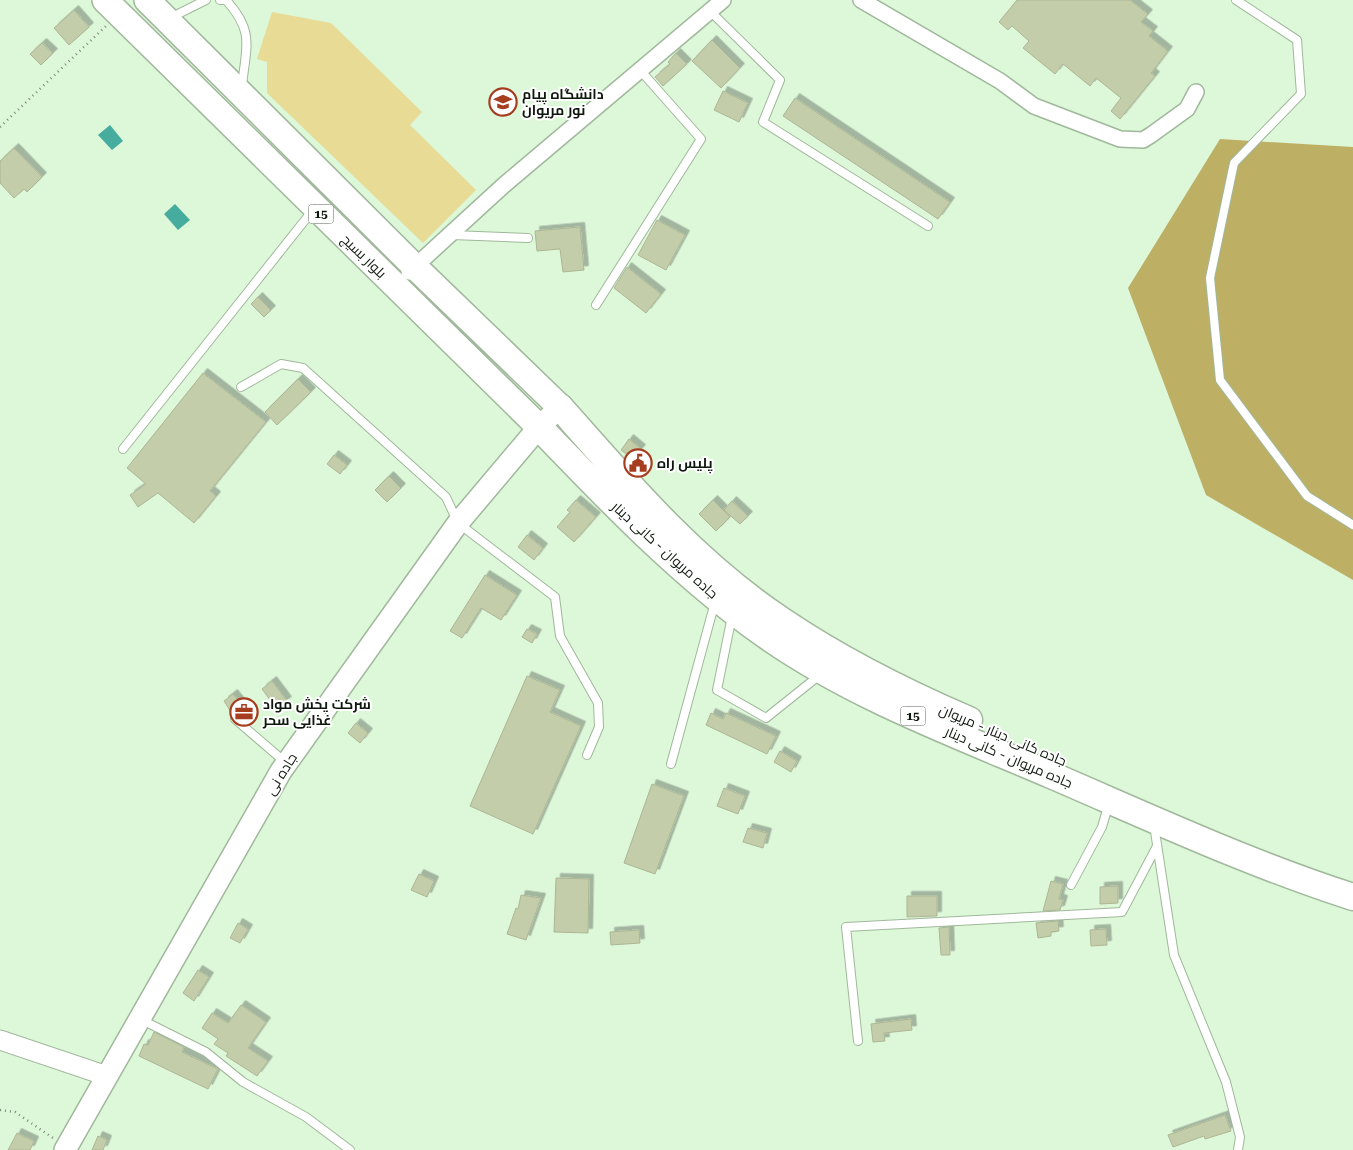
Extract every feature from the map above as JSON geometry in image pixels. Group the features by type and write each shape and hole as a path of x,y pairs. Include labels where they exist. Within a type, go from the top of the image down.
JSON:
{"highway":[{"name":"جاده کانی دینار - مریوان","path":"560,407 644,501 721,574 780,620 862,670 937,706 1295,860 1353,878"},
{"name":"جاده مریوان - کانی دینار","path":"539,427 612,504 725,604 823,673 901,711 1299,880 1353,897"}],"main road":[{"name":"بلوار بسیج","path":"140,11 241,96 414,267 560,407"},
{"name":"بلوار بسیج","path":"140,11 315,208 539,427"},
{"name":"جاده نی","path":"66,1149 286,763 458,523 539,427 560,407"}],"street":[{"path":"394,286 504,185 723,0"},
{"path":"861,0 1000,82 1034,106 1120,139 1142,140 1151,135 1187,109 1196,92"},
{"path":"0,1040 107,1076"}],"lane":[{"path":"140,11 206,0"},
{"path":"220,0 226,0 240,15 247,32 241,96"},
{"path":"1236,0 1297,40 1301,94 1234,163 1210,278 1220,380 1307,496 1353,526"},
{"path":"710,11 780,80 763,122 928,226"},
{"path":"596,305 700,139 640,70"},
{"path":"123,449 315,208"},
{"path":"450,235 528,238"},
{"path":"241,387 281,364 303,368 446,497 458,523 555,597 560,636 598,703 599,727 587,755"},
{"path":"725,604 717,690 766,718 823,673"},
{"path":"671,764 725,604"},
{"path":"235,719 271,753 286,763"},
{"path":"1070,885 1102,827 1110,800"},
{"path":"1153,818 1174,955 1226,1082 1240,1137 1238,1150"},
{"path":"858,1041 846,927 1122,912 1157,846"},
{"path":"140,1019 206,1052 243,1082 306,1118 350,1150"}],"path":[{"path":"0,127 140,11"},
{"path":"0,1110 15,1112 66,1149"}],"shaded area":[{"path":"272,12 331,23 422,112 410,125 476,190 423,243 267,93 267,62 257,59"},
{"path":"1220,139 1353,147 1353,580 1206,495 1128,288"}],"water":[{"path":"110,125 123,141 112,150 98,135"},
{"path":"175,204 190,220 178,230 164,214"}],"building":[{"path":"1017,0 1130,0 1148,14 1141,22 1153,31 1149,36 1168,51 1151,73 1155,76 1120,119 1111,111 1121,98 1096,78 1090,86 1063,64 1055,74 1023,48 1029,41 1012,26 1008,30 999,22"},
{"path":"74,10 89,27 69,45 54,28"},
{"path":"712,40 740,68 721,88 692,61"},
{"path":"42,43 53,53 41,65 30,54"},
{"path":"676,53 687,64 663,86 655,77 670,64 668,62"},
{"path":"723,91 748,103 739,122 714,110"},
{"path":"795,98 950,202 938,219 783,116"},
{"path":"14,148 42,177 27,192 24,189 14,198 0,183 0,161"},
{"path":"657,220 685,235 666,270 638,255"},
{"path":"580,227 584,270 563,272 560,249 537,251 535,231"},
{"path":"627,267 661,294 646,313 614,288"},
{"path":"258,297 271,310 264,317 251,304"},
{"path":"203,373 266,422 210,491 216,496 194,523 158,493 138,507 130,495 146,484 127,468"},
{"path":"298,379 311,392 277,425 265,412"},
{"path":"629,439 641,449 632,459 621,450"},
{"path":"334,455 347,465 340,474 327,464"},
{"path":"389,476 401,488 387,502 375,490"},
{"path":"576,500 596,517 574,542 557,527 570,512 567,510"},
{"path":"713,500 730,517 716,531 699,514"},
{"path":"732,501 748,516 740,524 724,510"},
{"path":"527,535 543,548 534,560 518,547"},
{"path":"485,575 517,595 501,620 481,608 462,638 450,631"},
{"path":"527,629 537,634 532,643 522,637"},
{"path":"527,676 560,690 550,712 581,726 533,834 470,806"},
{"path":"272,681 287,701 276,708 262,689"},
{"path":"233,694 241,704 231,712 224,701"},
{"path":"711,713 723,719 726,713 776,736 767,754 706,725"},
{"path":"356,723 368,733 360,743 348,733"},
{"path":"780,751 797,761 791,772 774,762"},
{"path":"652,784 684,796 655,874 624,863"},
{"path":"724,788 745,796 738,814 717,806"},
{"path":"748,828 767,833 763,848 743,842"},
{"path":"419,874 434,881 427,897 411,890"},
{"path":"556,878 589,879 588,933 554,932"},
{"path":"1051,881 1063,884 1059,899 1063,900 1060,910 1043,911"},
{"path":"1118,886 1118,903 1100,904 1100,887"},
{"path":"521,895 541,898 526,940 507,934 516,908 518,909"},
{"path":"907,896 937,896 937,916 907,917"},
{"path":"1058,921 1059,931 1051,932 1051,936 1038,938 1036,923"},
{"path":"238,923 248,929 240,943 230,938"},
{"path":"949,927 950,955 941,955 939,928"},
{"path":"1106,929 1107,945 1091,946 1090,930"},
{"path":"639,930 640,943 611,945 610,932"},
{"path":"198,970 209,977 194,1001 183,993"},
{"path":"241,1005 266,1022 248,1048 268,1061 257,1076 226,1056 228,1053 214,1044 218,1039 202,1028 212,1013 228,1023"},
{"path":"911,1019 912,1030 884,1033 885,1041 873,1042 871,1024"},
{"path":"154,1032 184,1047 182,1052 218,1069 208,1089 139,1056 144,1044 148,1045"},
{"path":"1225,1115 1231,1131 1205,1139 1204,1136 1173,1147 1168,1135"},
{"path":"17,1133 34,1141 30,1150 8,1150"},
{"path":"98,1136 107,1140 103,1150 92,1150"}],"place":[{"name":"دانشگاه پیام نور مریوان","path":"503,102"},
{"name":"پلیس راه","path":"638,463"},
{"name":"شرکت پخش مواد غذایی سحر","path":"244,712"}]}
